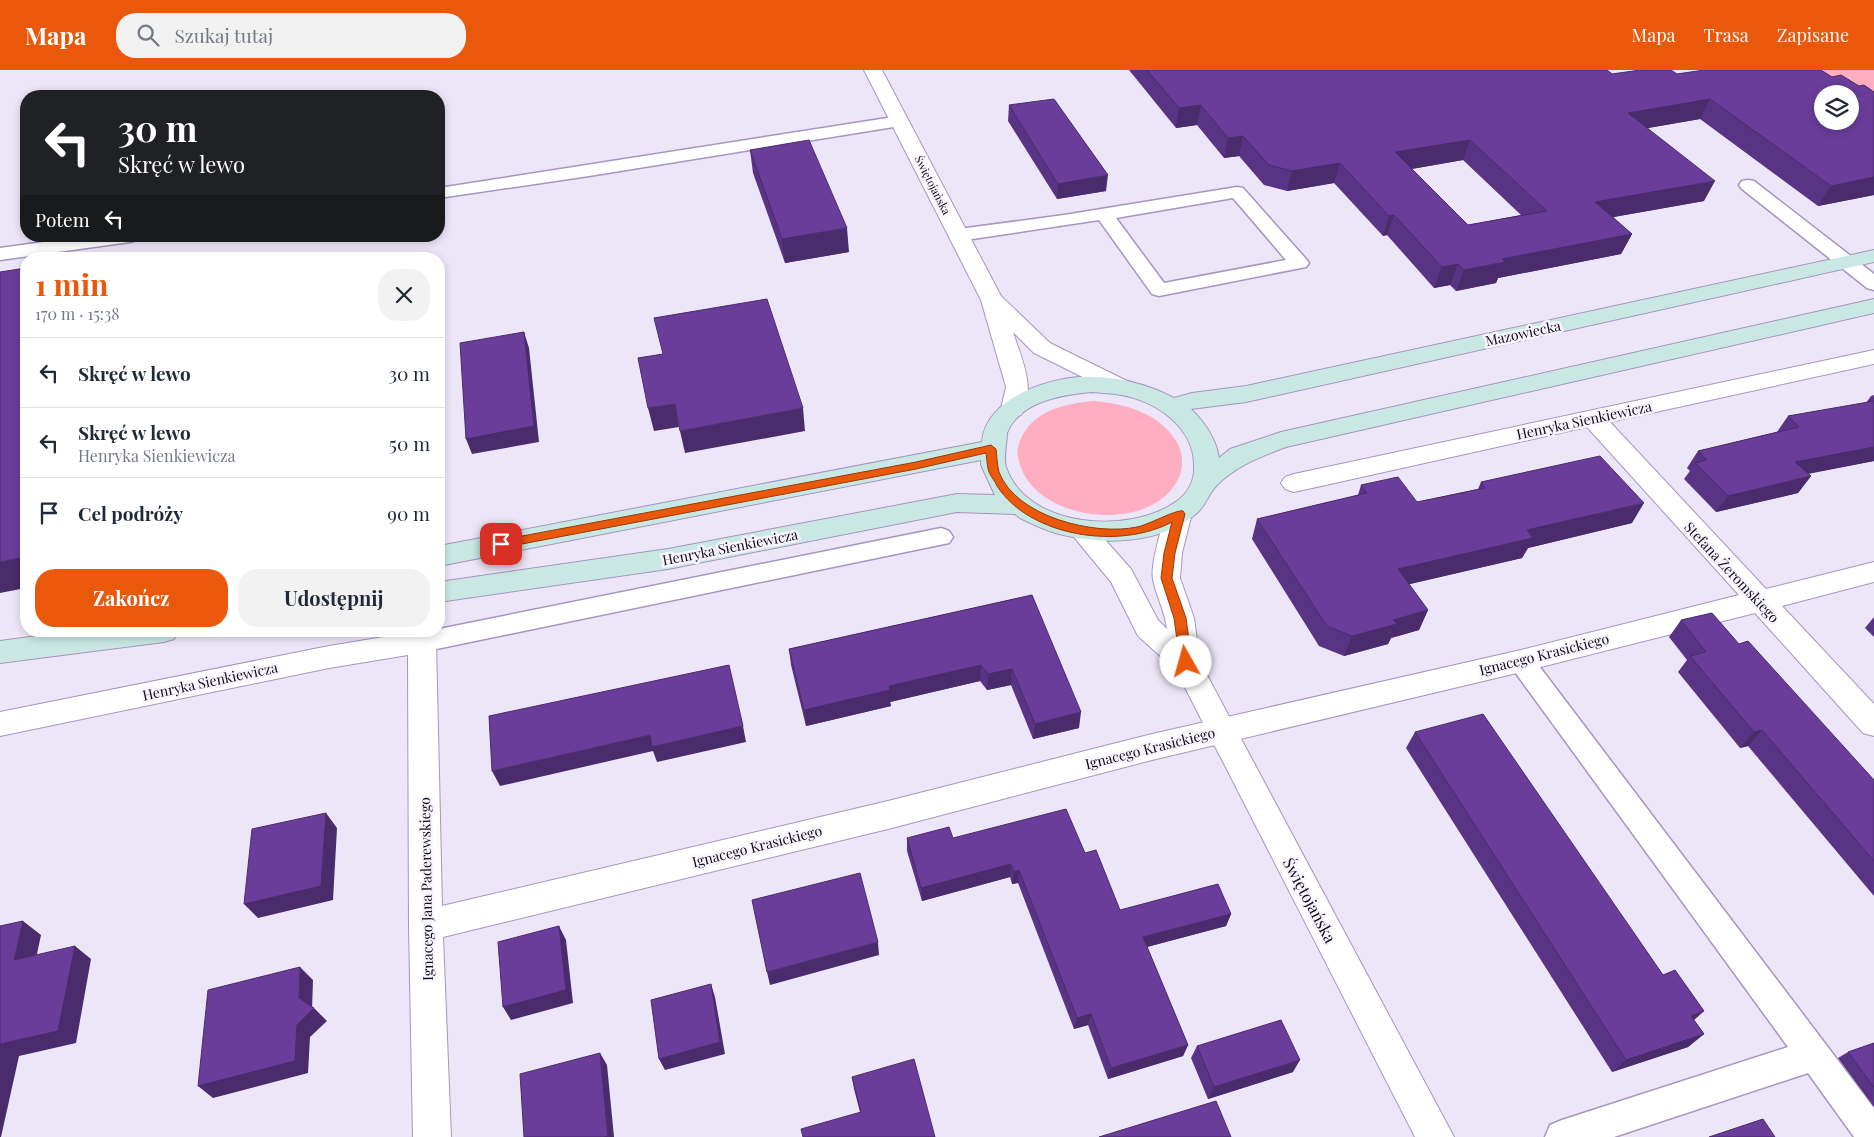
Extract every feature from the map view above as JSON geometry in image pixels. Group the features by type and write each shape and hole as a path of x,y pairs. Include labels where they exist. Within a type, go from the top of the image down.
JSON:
{"main road":[{"name":"Mazowiecka","path":"1171,407 1192,401 1246,394 1874,256"},
{"path":"1205,481 1239,455 1281,440 1874,306"},
{"path":"1091,384 1121,387 1148,395 1171,407 1190,423 1202,441 1208,461 1205,481 1196,499 1180,514 1159,524 1135,531 1109,533 1082,531 1056,525 1034,514 1009,495 994,472 991,449 997,428 1013,409 1034,395 1061,387 1091,384"},
{"path":"445,555 906,467 991,449"},
{"name":"Henryka Sienkiewicza","path":"445,591 668,559 957,503 1021,505"},
{"path":"0,640 20,636"},
{"path":"0,652 117,637"}],"street":[{"name":"Świętojańska","path":"873,70 992,300 1018,387 1013,409"},
{"name":"Świętojańska","path":"992,300 1042,348 1121,387"},
{"name":"Henryka Sienkiewicza","path":"1294,483 1874,358"},
{"name":"Stefana Żeromskiego","path":"1592,418 1874,724"},
{"name":"Świętojańska","path":"1180,514 1169,553 1166,578 1180,618 1186,662 1435,1137"},
{"name":"Świętojańska","path":"1082,531 1120,576 1148,628 1186,662"},
{"name":"Ignacego Krasickiego","path":"426,926 888,815 1221,730 1521,661 1874,572"},
{"name":"Henryka Sienkiewicza","path":"0,724 329,657 422,642"},
{"name":"Ignacego Jana Paderewskiego","path":"422,642 426,926 432,1137"}],"lane":[{"path":"445,191 590,171 900,121"},
{"path":"1748,185 1874,284"},
{"path":"959,235 1020,228 1104,214 1238,192 1299,263 1159,290 1104,214"},
{"path":"0,254 87,242"},
{"path":"422,642 941,537"},
{"path":"445,548 463,551"},
{"path":"1521,661 1874,1136"},
{"path":"1562,1137 1814,1055"}],"shaded area":[{"path":"1780,70 1874,70 1874,105 1859,98 1859,85 1824,85"},
{"path":"1094,401 1117,404 1140,411 1150,416 1169,431 1180,449 1182,468 1179,477 1166,496 1145,508 1121,514 1095,514 1069,509 1046,498 1029,482 1018,458 1019,445 1028,427 1053,409"}],"building":[{"path":"1147,70 1607,70 1612,74 1640,70 1671,70 1677,74 1704,70 1821,70 1832,77 1841,75 1857,85 1814,85 1814,130 1859,130 1859,86 1864,85 1874,92 1874,177 1831,186 1710,99 1628,113 1715,181 1595,202 1632,234 1502,259 1505,262 1464,270 1458,264 1442,267 1394,215 1389,216 1340,163 1292,171 1269,165 1243,136 1228,138 1201,105 1179,108","holes":["1470,140 1547,211 1468,225 1395,152"]},
{"path":"1054,99 1108,175 1058,184 1009,105"},
{"path":"809,140 847,228 782,239 750,150"},
{"path":"20,269 20,558 0,562 0,272"},
{"path":"767,299 803,408 680,431 675,404 648,408 638,358 663,354 654,318"},
{"path":"524,332 534,426 466,439 460,343"},
{"path":"1874,401 1874,447 1795,462 1811,476 1728,496 1695,463 1707,460 1698,451 1799,427 1788,416"},
{"path":"1600,456 1644,503 1527,530 1533,538 1398,569 1428,610 1393,620 1397,624 1352,636 1327,626 1257,519 1367,493 1361,485 1398,477 1417,502 1485,488 1481,482"},
{"path":"1032,595 1081,712 1035,724 1012,669 988,674 981,665 889,686 890,690 804,710 789,649"},
{"path":"1712,613 1739,644 1748,641 1874,780 1874,861 1762,730 1754,732 1690,656 1706,652 1681,620"},
{"path":"729,665 743,726 652,747 650,735 492,771 489,716"},
{"path":"1483,714 1663,975 1675,970 1704,1011 1691,1016 1704,1034 1626,1060 1415,732"},
{"path":"1066,809 1085,853 1096,850 1120,910 1218,884 1231,914 1143,937 1188,1045 1111,1068 1091,1014 1077,1018 1019,870 1014,872 1011,864 921,888 907,838 949,827 953,838"},
{"path":"326,813 321,886 244,904 252,829"},
{"path":"860,873 878,942 767,972 752,900"},
{"path":"23,921 14,960 75,946 58,1031 0,1044 0,926"},
{"path":"559,926 566,990 503,1007 498,942"},
{"path":"300,967 299,998 314,1008 297,1025 295,1061 198,1086 208,990"},
{"path":"711,984 720,1042 659,1059 651,1000"},
{"path":"1281,1020 1300,1060 1214,1087 1197,1046"},
{"path":"1874,1043 1874,1087 1848,1052"},
{"path":"600,1053 608,1136 524,1137 520,1074"},
{"path":"914,1059 935,1137 803,1137 801,1129 861,1112 852,1077"},
{"path":"1216,1101 1231,1137 1099,1137"},
{"path":"1763,1119 1775,1137 1709,1137"}],"route":[{"path":"501,544 991,449 994,472 1009,495 1034,514 1056,525 1095,532 1135,531 1159,524 1180,514 1169,553 1166,578 1180,618 1186,662"}]}
